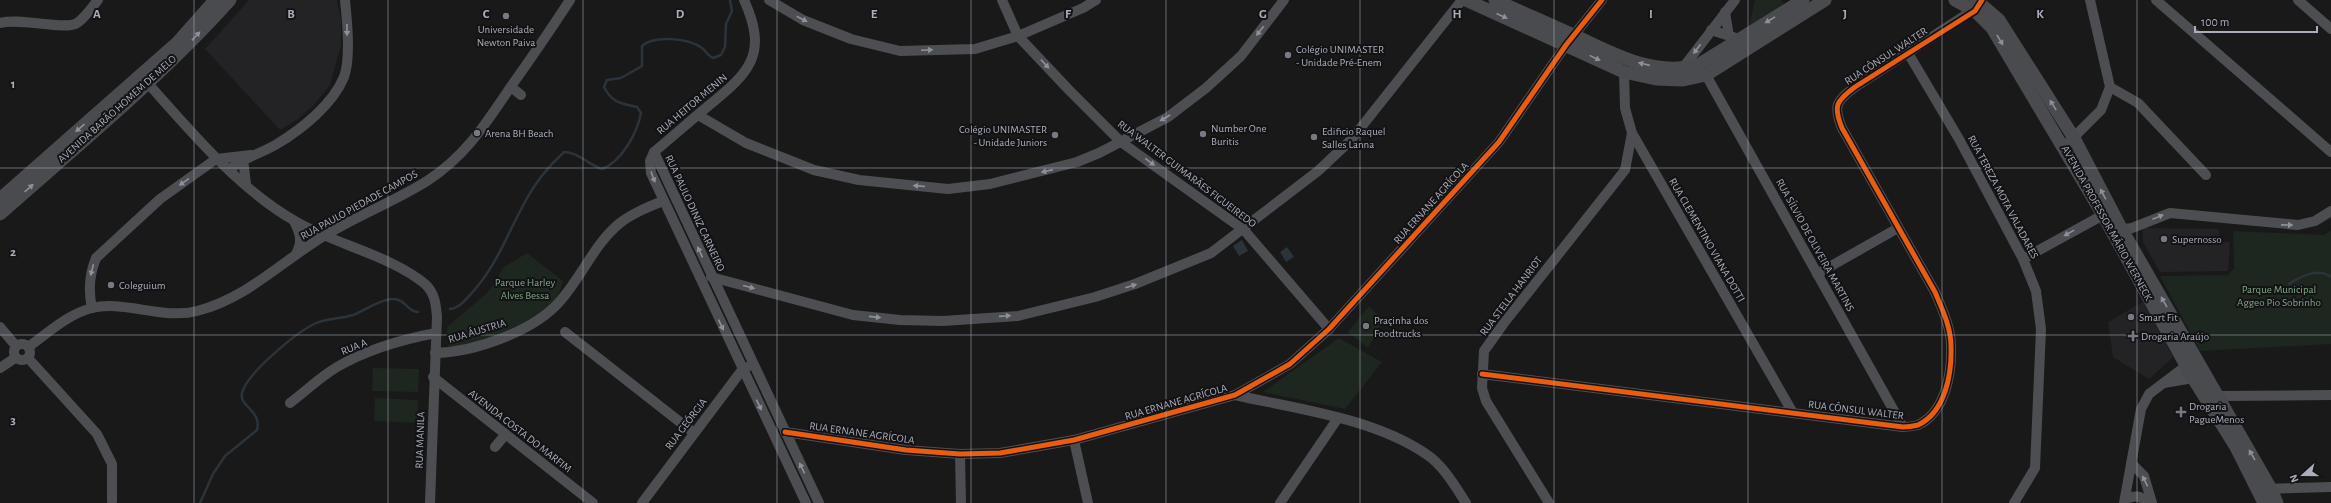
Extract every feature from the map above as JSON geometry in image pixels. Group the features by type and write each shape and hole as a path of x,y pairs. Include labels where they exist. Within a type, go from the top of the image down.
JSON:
{"main road":[{"name":"AVENIDA BARÃO HOMEM DE MELO","path":"0,214 144,79 215,0"},
{"name":"AVENIDA BARÃO HOMEM DE MELO","path":"0,199 144,79 185,48 230,0"},
{"path":"1466,0 1630,61 1660,68 1682,69 1698,65 1734,38 1803,0"},
{"path":"1495,0 1571,40 1624,72 1656,79 1683,80 1706,75 1825,0"},
{"name":"AVENIDA PROFESSOR MÁRIO WERNECK","path":"1955,0 1978,3 1999,20 2074,138 2117,230 2192,378 2236,447 2264,503"},
{"name":"AVENIDA PROFESSOR MÁRIO WERNECK","path":"1978,3 2103,215 2117,230 2219,396 2272,489 2277,503"},
{"path":"1733,58 1737,49 1734,38"}],"street":[{"path":"0,23 14,21 72,26 81,19 98,0"},
{"path":"229,170 247,157 283,140 327,103 344,76 347,60 345,0"},
{"name":"RUA PAULO PIEDADE CAMPOS","path":"28,347 68,318 92,308 106,306 160,313 195,312 240,294 258,284 296,254 323,236 427,180 451,162 471,144 570,0"},
{"path":"769,0 803,20 851,39 900,51 975,48 1018,36 1083,8 1096,0"},
{"name":"RUA WALTER GUIMARÃES FIGUEIREDO","path":"1002,0 1018,36 1121,142 1244,230 1329,329"},
{"path":"698,114 746,143 814,170 860,180 948,189 990,184 1059,168 1099,153 1168,117 1206,88 1241,56 1284,0"},
{"path":"711,277 854,315 900,320 943,321 1018,316 1095,297 1135,284 1211,253 1244,230 1318,171 1351,140 1462,0"},
{"name":"RUA ERNANE AGRÍCOLA","path":"785,432 906,450 960,454 1000,453 1074,440 1236,395 1290,364 1329,329 1499,142 1571,40 1602,0"},
{"path":"1682,69 1735,0"},
{"path":"2064,147 2101,110 2110,87 2090,0"},
{"path":"2156,0 2331,152"},
{"path":"2298,0 2331,29"},
{"name":"RUA HEITOR MENIN","path":"654,152 738,82 752,61 756,44 754,26 747,2"},
{"name":"RUA CÔNSUL WALTER","path":"1482,374 1903,427 1918,425 1932,414 1942,400 1949,372 1951,345 1946,318 1935,292 1842,128 1837,115 1836,105 1843,95 1908,54 1978,3"},
{"path":"1725,12 1734,38"},
{"path":"557,20 567,25"},
{"path":"1712,30 1734,38"},
{"name":"RUA TEREZA MOTA VALADARES","path":"1908,54 1959,139 2023,258 2036,291 2041,330 2035,468 2014,503"},
{"name":"RUA CLEMENTINO VIANA DOTTI","path":"1624,72 1625,108 1632,133 1793,413"},
{"name":"RUA SÍLVIO DE OLIVEIRA MARTINS","path":"1706,75 1903,427"},
{"path":"144,79 216,160 294,221 323,236"},
{"path":"511,87 521,95"},
{"path":"2110,87 2138,103 2206,175"},
{"name":"RUA STELLA HANRIOT","path":"1549,503 1486,401 1482,388 1484,351 1504,323 1625,170 1632,133"},
{"name":"RUA PAULO DINIZ CARNEIRO","path":"654,152 650,161 651,173 663,201 806,503"},
{"name":"RUA PAULO DINIZ CARNEIRO","path":"654,152 711,277 753,362 819,503"},
{"path":"92,308 89,290 91,271 96,258 160,199 216,160 247,157"},
{"path":"246,184 247,157"},
{"name":"RUA ÁUSTRIA","path":"435,353 468,348 497,340 520,330 542,316 560,301 604,239 620,223 634,213 663,201"},
{"path":"2117,230 2132,228 2170,213 2298,225 2315,221 2331,210"},
{"path":"2023,258 2103,215"},
{"path":"294,221 301,238 300,246 296,254"},
{"path":"1817,274 1898,228"},
{"name":"RUA MANILA","path":"323,236 392,264 431,285 436,305 436,333 433,377 430,503"},
{"path":"0,327 16,346"},
{"path":"565,332 694,433"},
{"name":"RUA A","path":"290,403 325,375 351,360 406,340 436,333"},
{"path":"15,358 13,350 16,346 24,344 28,347 30,352 28,358"},
{"path":"0,368 15,358 23,360 28,358"},
{"path":"28,358 96,434 112,464 112,501"},
{"name":"RUA GEÓRGIA","path":"642,503 742,370 753,362"},
{"path":"2125,501 2141,409 2149,394 2186,366"},
{"path":"2162,383 2192,378 2204,372"},
{"name":"AVENIDA COSTA DO MARFIM","path":"433,377 504,435 593,503"},
{"path":"1236,395 1338,418 1390,434 1427,454 1451,480 1466,503"},
{"path":"2219,396 2331,395"},
{"path":"1280,503 1338,418"},
{"path":"495,447 504,435"},
{"path":"1074,440 1088,503"},
{"path":"960,454 961,503"},
{"path":"2131,463 2144,476 2152,503"},
{"path":"2258,489 2331,487"},
{"path":"2125,501 2134,495 2141,496 2148,503"}],"shaded area":[{"path":"249,0 337,0 341,20 341,45 330,85 314,105 298,119 280,130 205,49"},
{"path":"2142,228 2219,229 2219,242 2230,242 2228,271 2160,272 2143,242"},
{"path":"1242,240 1248,251 1239,256 1233,246"},
{"path":"1287,247 1294,257 1286,262 1280,252"},
{"path":"2143,302 2173,357 2149,379 2113,357 2108,322"}],"green space":[{"path":"1755,0 1781,0 1784,4 1749,26"},
{"name":"Parque Municipal Aggeo Pio Sobrinho","path":"2331,230 2331,344 2200,351 2160,276 2228,275 2234,268 2233,231 2324,235"},
{"name":"Parque Harley Alves Bessa","path":"527,253 563,281 557,296 547,309 533,319 516,328 449,351 447,327 488,292 504,267"},
{"name":"Praçinha dos Foodtrucks","path":"1369,306 1383,321 1368,348 1348,332"},
{"path":"1339,338 1382,362 1345,409 1263,392"},
{"path":"373,368 419,369 418,392 372,391"},
{"path":"375,398 418,400 417,423 374,421"}],"waterway":[{"path":"450,309 461,304 487,273 495,261 534,187 548,168 564,152 579,156 602,169 622,154 636,130 641,113 637,107 617,102 613,99 604,87 607,80 621,78 642,66 642,46 655,40 672,39 689,42 702,48 713,58 721,55 725,47 726,24 732,11 730,0"},
{"path":"2289,284 2309,274 2321,273 2331,277"},
{"path":"200,503 213,474 225,456 257,430 258,423 254,413 244,402 242,393 253,375 273,354 314,324 353,315 389,299 401,301 411,310 418,312"}],"cycle path":[{"path":"785,432 906,450 960,454 1000,453 1074,440 1235,395 1290,364 1329,329 1499,142 1566,45 1602,0"},
{"path":"1482,374 1903,427 1918,425 1927,419 1935,411 1941,401 1948,379 1951,356 1951,339 1948,325 1935,292 1842,128 1837,109 1840,100 1855,87 1975,11 1982,0"}],"place":[{"name":"Universidade Newton Paiva","path":"506,16"},
{"name":"Colégio UNIMASTER - Unidade Pré-Enem","path":"1288,55"},
{"name":"Arena BH Beach","path":"477,133"},
{"name":"Number One Buritis","path":"1203,134"},
{"name":"Colégio UNIMASTER - Unidade Juniors","path":"1055,135"},
{"name":"Edificio Raquel Salles Lanna","path":"1314,137"},
{"name":"Supernosso","path":"2164,239"},
{"name":"Coleguium","path":"111,285"},
{"name":"Smart Fit","path":"2131,317"},
{"name":"Praçinha dos Foodtrucks","path":"1366,326"},
{"name":"Drogaria Araújo","path":"2133,336"},
{"name":"Drogaria PagueMenos","path":"2181,412"}]}
